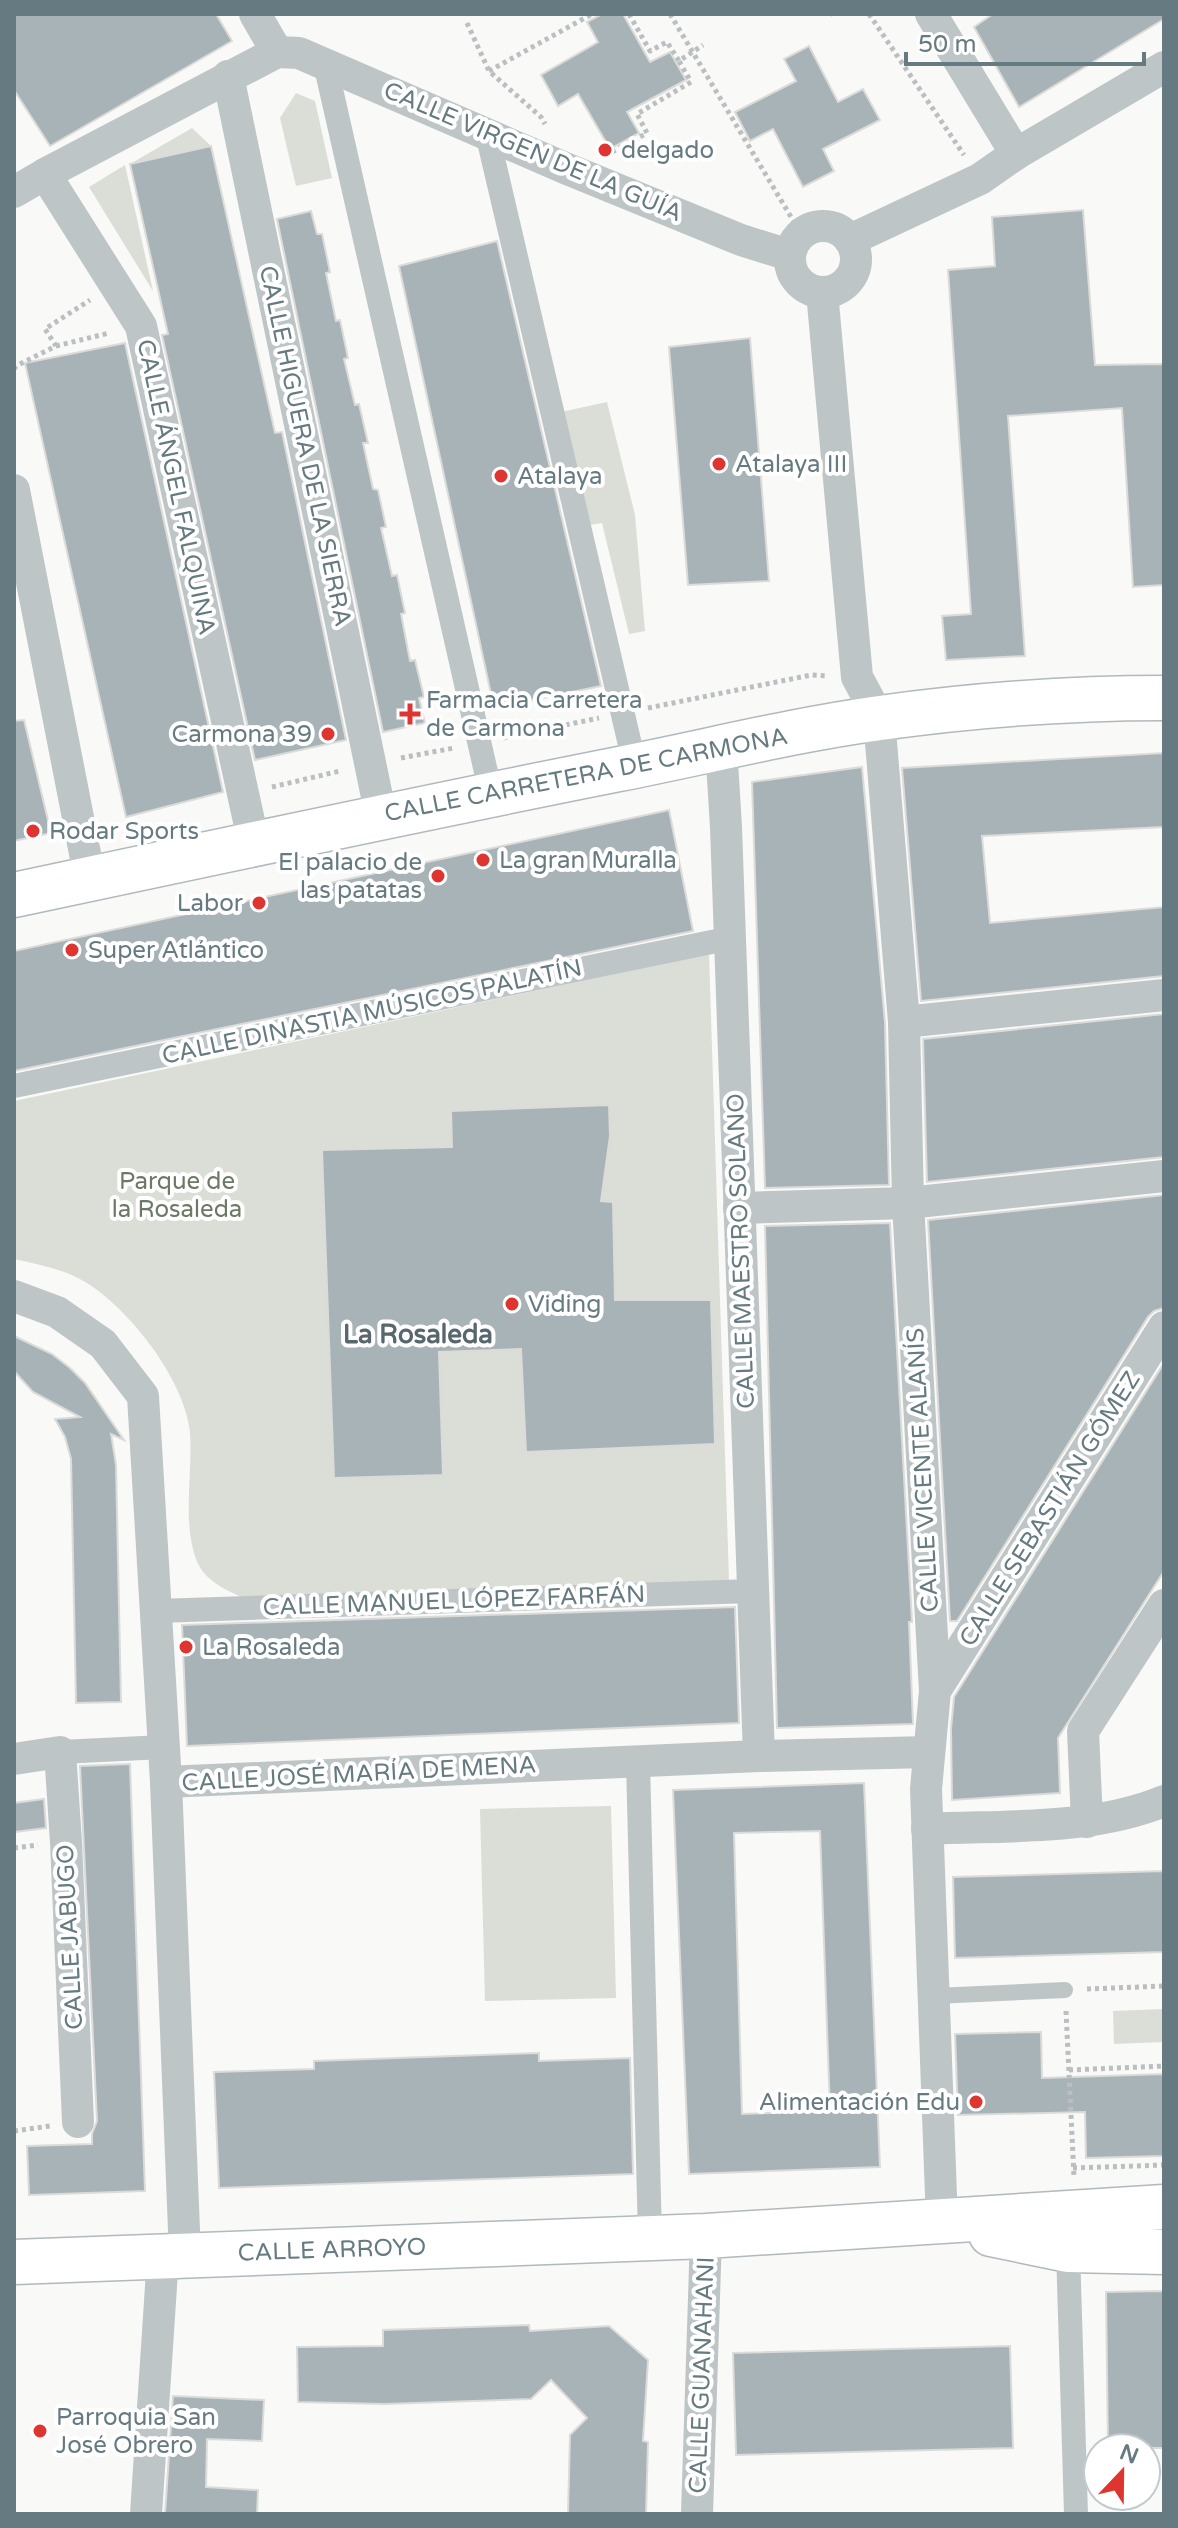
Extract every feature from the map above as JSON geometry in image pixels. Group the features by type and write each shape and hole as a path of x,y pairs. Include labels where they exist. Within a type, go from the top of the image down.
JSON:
{"main road":[{"name":"CALLE CARRETERA DE CARMONA","path":"14,895 721,746 879,718 984,707 1113,698 1164,698"},
{"path":"1072,2232 1164,2207"},
{"name":"CALLE ARROYO","path":"14,2262 706,2236 942,2223 1072,2232"},
{"path":"1072,2232 1164,2252"}],"street":[{"path":"14,192 277,52 255,14"},
{"path":"931,14 1016,154"},
{"name":"CALLE VIRGEN DE LA GUÍA","path":"277,52 299,53 325,63 565,168 741,240 795,244"},
{"path":"325,63 491,794"},
{"path":"850,240 980,179 1016,154 1164,67"},
{"name":"CALLE HIGUERA DE LA SIERRA","path":"228,76 381,816"},
{"path":"487,133 635,766"},
{"name":"CALLE ÁNGEL FALQUINA","path":"45,174 141,326 254,844"},
{"path":"822,225 833,227 850,240 855,249 854,270 842,286 822,292 813,290 797,280 791,271 795,244 822,225"},
{"path":"822,292 857,677 879,718"},
{"path":"14,490 90,879"},
{"name":"CALLE VICENTE ALANÍS","path":"879,718 904,1022 908,1203 935,1691 926,1789 942,2223"},
{"name":"CALLE MAESTRO SOLANO","path":"721,746 731,938 759,1756"},
{"name":"CALLE DINASTIA MÚSICOS PALATÍN","path":"14,1086 731,938"},
{"path":"904,1022 1164,995"},
{"path":"739,1208 908,1203 1164,1176"},
{"path":"14,1296 57,1312 103,1344 143,1396 166,1782"},
{"name":"CALLE SEBASTIÁN GÓMEZ","path":"935,1691 1164,1327"},
{"name":"CALLE MANUEL LÓPEZ FARFÁN","path":"156,1611 752,1591"},
{"path":"1087,1822 1083,1731 1164,1605"},
{"path":"14,1759 60,1752 164,1747"},
{"name":"CALLE JABUGO","path":"60,1752 78,2122"},
{"name":"CALLE JOSÉ MARÍA DE MENA","path":"146,2514 174,2256 166,1782 759,1756 929,1752"},
{"path":"638,1762 650,2238"},
{"path":"927,1829 1087,1822 1145,1809 1164,1801"},
{"path":"1072,2232 1076,2514"},
{"name":"CALLE GUANAHANI","path":"697,2514 706,2236"}],"lane":[{"path":"934,1996 1065,1990"}],"path":[{"path":"489,71 592,14"},
{"path":"467,23 489,71 541,117 565,168 616,151 647,133 637,114 691,82 667,42 650,51 629,14"},
{"path":"670,14 795,244"},
{"path":"869,14 980,179"},
{"path":"679,61 703,45"},
{"path":"56,346 45,329 115,284"},
{"path":"14,369 56,346 141,326"},
{"path":"263,791 354,768"},
{"path":"1072,2232 1073,2168 1065,1990 1164,1986"},
{"path":"1069,2070 1164,2066"},
{"path":"1073,2168 1164,2165"}],"green space":[{"path":"296,93 315,101 332,178 296,186 280,118"},
{"path":"192,128 211,146 130,164"},
{"path":"125,165 153,291 89,187"},
{"path":"607,402 635,515 645,631 629,634 602,523 589,525 561,412"},
{"name":"Parque de la Rosaleda","path":"709,954 729,1581 247,1599 210,1579 200,1567 192,1544 189,1512 191,1448 186,1411 165,1366 133,1323 96,1289 63,1272 14,1259 14,1101"},
{"path":"611,1806 616,1998 485,2001 480,1809"},
{"path":"1164,2009 1164,2042 1114,2044 1113,2011"}],"building":[{"path":"14,14 216,14 232,41 50,146 14,90"},
{"path":"602,14 623,14 650,62 670,52 686,80 627,112 639,133 610,149 578,94 558,106 541,75 598,42 587,22"},
{"path":"993,14 1164,14 1164,19 1019,107 974,27"},
{"path":"809,46 838,102 863,89 880,120 823,149 834,171 803,187 773,129 750,141 735,112 796,81 784,59"},
{"path":"211,146 275,433 282,432 346,740 255,760 162,335 168,334 130,164"},
{"path":"1083,210 1095,365 1164,364 1164,585 1133,587 1122,408 1008,416 1025,656 946,660 942,616 971,614 948,270 995,266 992,217"},
{"path":"311,211 317,234 322,234 336,321 340,320 348,358 344,359 355,405 359,404 368,443 363,443 373,489 378,490 386,527 381,528 392,576 397,575 405,613 401,614 410,661 415,660 424,697 419,698 425,723 383,732 277,219"},
{"name":"Atalaya","path":"497,241 601,686 494,708 399,266"},
{"name":"Atalaya III","path":"750,338 769,581 688,585 669,347"},
{"path":"125,343 223,792 126,817 25,363"},
{"path":"24,720 51,833 14,841 14,721"},
{"path":"1164,753 1164,827 982,836 990,923 1164,907 1164,976 921,1001 902,768"},
{"path":"862,767 885,1023 889,1185 765,1188 752,782"},
{"path":"669,810 693,931 14,1071 14,951"},
{"path":"1164,1014 1164,1157 927,1182 923,1039"},
{"path":"609,1105 610,1136 601,1201 613,1202 615,1300 711,1300 715,1444 526,1452 521,1349 439,1352 443,1475 334,1478 322,1150 452,1147 451,1111"},
{"path":"1164,1195 1164,1308 1148,1317 957,1621 950,1621 928,1220"},
{"path":"890,1223 912,1622 909,1622 913,1724 777,1728 765,1226"},
{"path":"14,1336 52,1354 70,1368 85,1383 124,1440 111,1434 116,1465 121,1702 76,1703 71,1459 65,1437 55,1419 80,1417 33,1392 14,1371"},
{"path":"1164,1363 1164,1571 1058,1738 1060,1793 952,1800 954,1697"},
{"path":"735,1607 739,1723 187,1746 182,1625"},
{"path":"130,1764 145,2191 29,2195 27,2146 92,2144 97,2121 80,1766"},
{"path":"864,1783 880,2167 689,2174 673,1790","holes":["820,1831 830,2111 742,2114 734,1833"]},
{"path":"44,1799 46,1828 14,1832 14,1803"},
{"path":"1164,1871 1164,1952 955,1958 953,1877"},
{"path":"1041,2032 1042,2078 1164,2074 1164,2156 1086,2158 1085,2112 958,2115 955,2034"},
{"path":"539,2053 539,2061 630,2058 633,2174 219,2188 214,2072 314,2069 314,2061"},
{"path":"1164,2291 1164,2448 1162,2432 1108,2432 1106,2292"},
{"path":"529,2325 530,2331 609,2326 648,2360 643,2441 648,2442 646,2514 568,2514 570,2435 587,2418 551,2380 531,2399 385,2404 298,2402 297,2347 383,2346 383,2330"},
{"path":"1010,2346 1013,2448 736,2455 733,2353"},
{"path":"173,2396 264,2400 262,2441 207,2439 206,2487 258,2490 257,2514 165,2514"}],"place":[{"name":"delgado","path":"605,150"},
{"name":"Atalaya III","path":"719,464"},
{"name":"Atalaya","path":"501,476"},
{"name":"Farmacia Carretera de Carmona","path":"410,714"},
{"name":"Carmona 39","path":"328,734"},
{"name":"Rodar Sports","path":"33,831"},
{"name":"La gran Muralla","path":"483,860"},
{"name":"El palacio de las patatas","path":"438,876"},
{"name":"Labor","path":"259,903"},
{"name":"Super Atlántico","path":"72,950"},
{"name":"Viding","path":"512,1304"},
{"name":"La Rosaleda","path":"186,1647"},
{"name":"Alimentación Edu","path":"976,2102"},
{"name":"Parroquia San José Obrero","path":"40,2431"}],"district":[{"name":"La Rosaleda","path":"418,1334"}]}
